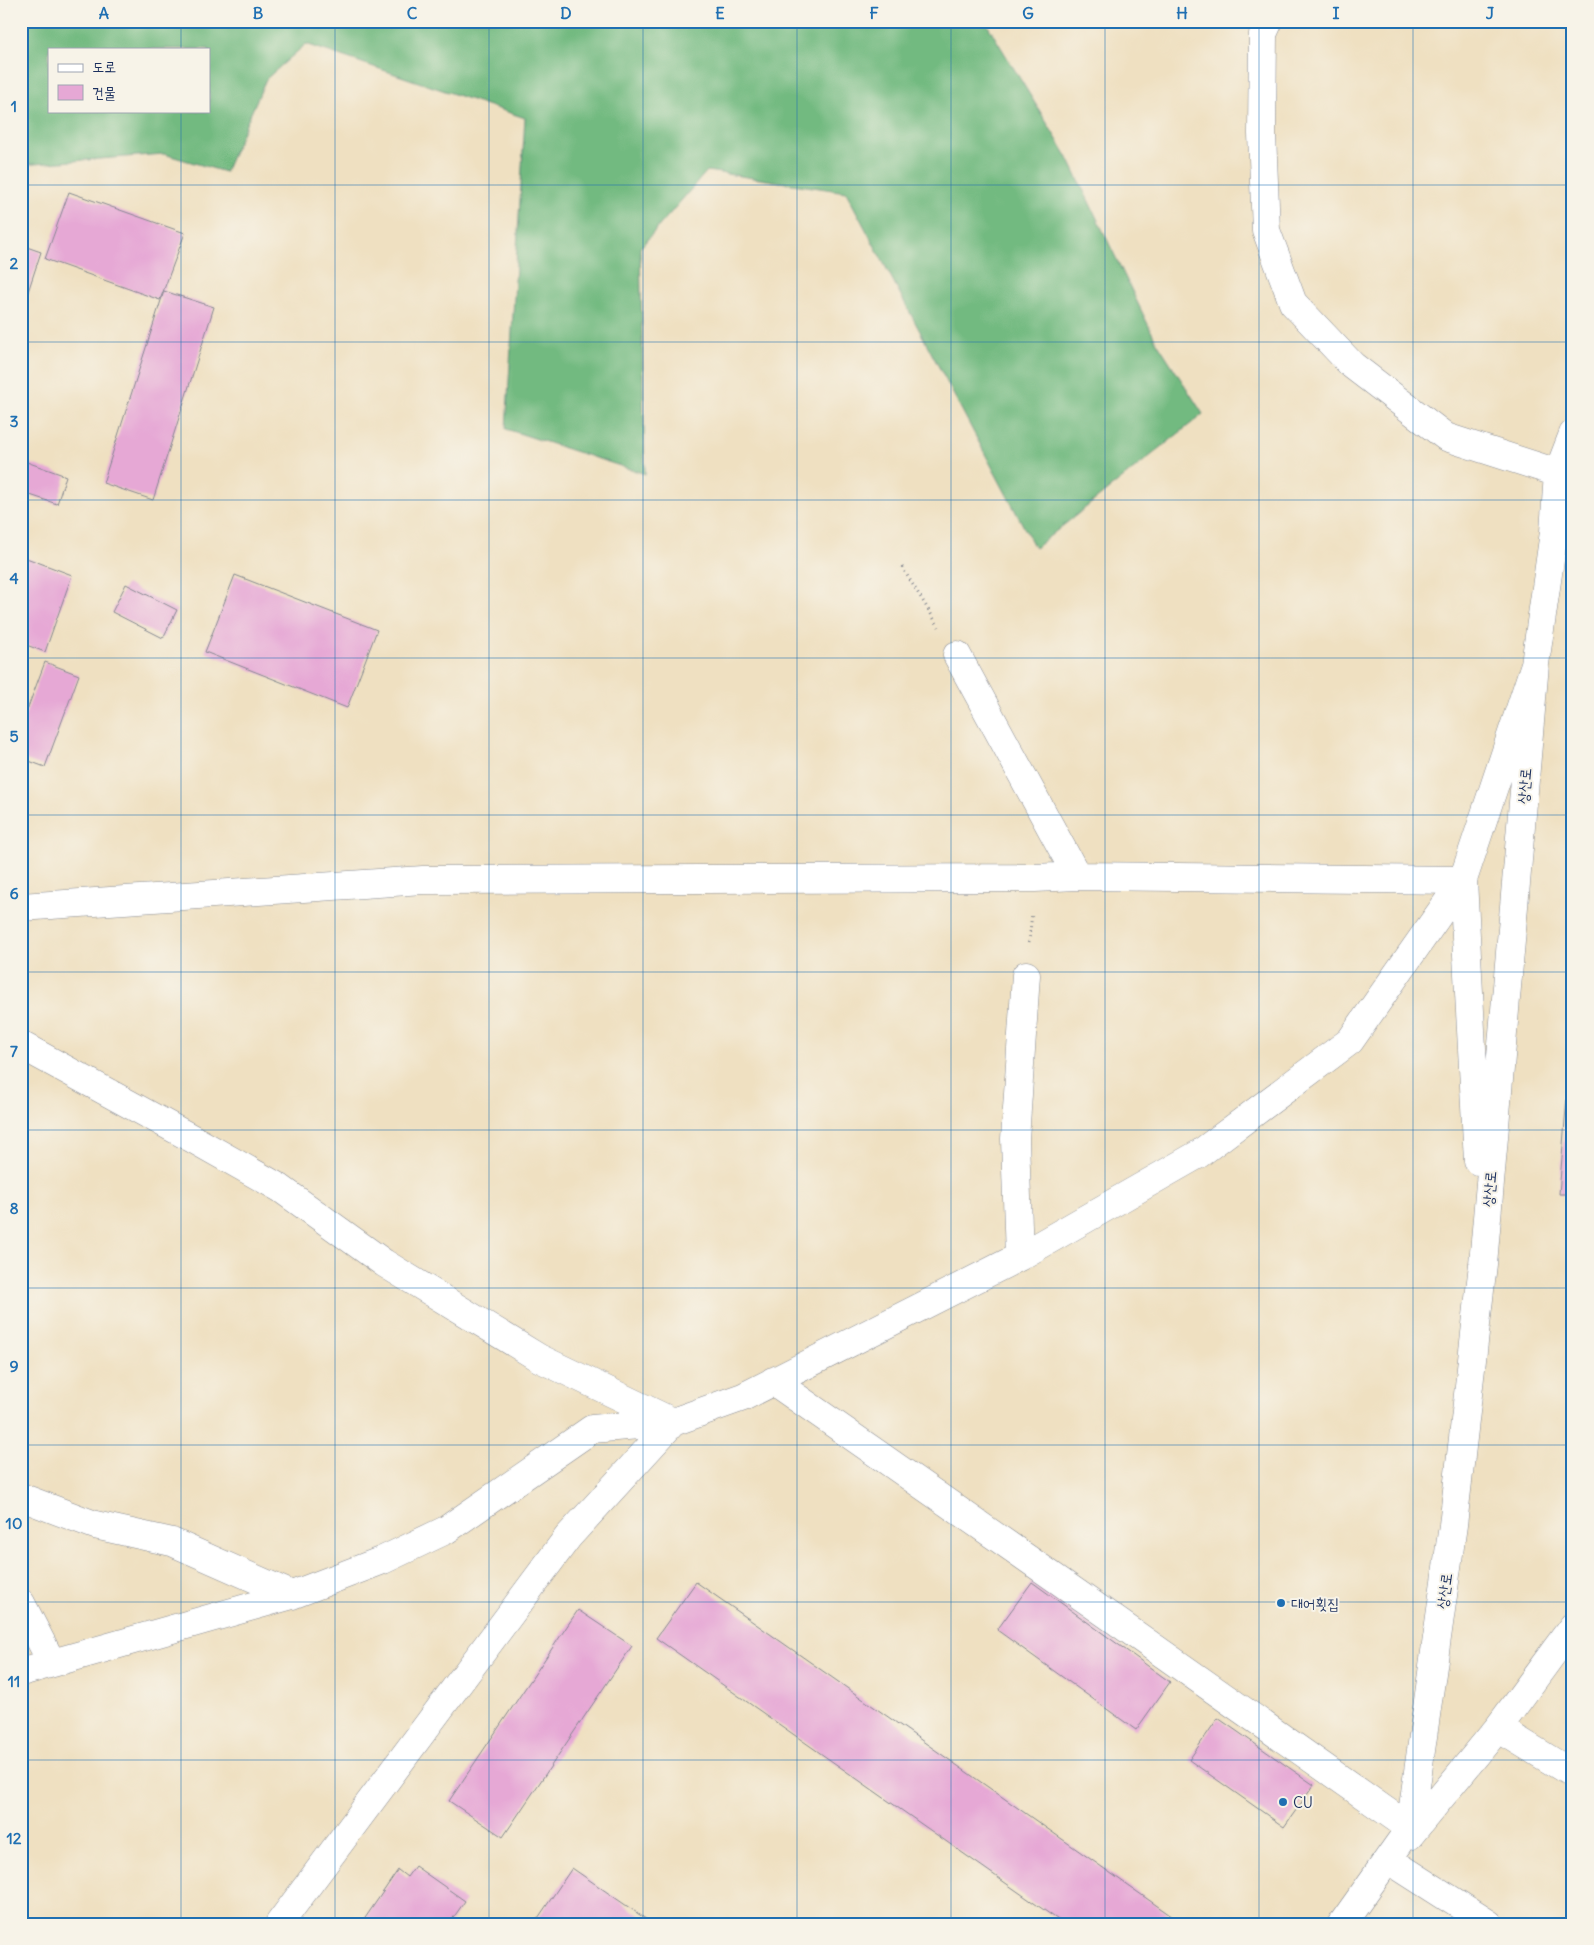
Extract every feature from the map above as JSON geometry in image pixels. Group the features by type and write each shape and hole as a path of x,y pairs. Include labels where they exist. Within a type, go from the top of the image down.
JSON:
{"street":[{"path":"1269,21 1263,34 1262,134 1266,230 1294,303 1352,365 1446,437 1558,473"},
{"name":"상산로","path":"1342,1924 1410,1828 1453,1525 1483,1264 1535,664 1554,532 1558,473 1573,434"},
{"path":"1554,532 1573,553"},
{"path":"957,655 1077,876"},
{"path":"21,1672 292,1595 384,1560 446,1530 592,1429 673,1422 744,1397 1019,1257 1199,1154 1350,1041 1463,880 1535,664"},
{"path":"21,907 423,880 1035,878 1077,876 1463,880"},
{"path":"1463,880 1483,1264"},
{"path":"1019,1257 1016,1139 1026,975"},
{"path":"21,1045 193,1138 280,1188 384,1263 539,1358 673,1422"},
{"path":"773,1381 1410,1828"},
{"path":"279,1924 568,1538 673,1422"},
{"path":"21,1497 95,1525 172,1542 292,1595"},
{"path":"21,1603 52,1663"},
{"path":"1489,1924 1389,1860 1498,1728 1573,1626"},
{"path":"1498,1728 1573,1774"}],"path":[{"path":"902,567 957,655"},
{"path":"1026,975 1035,878"}],"green space":[{"path":"21,21 985,21 1067,156 1155,339 1203,414 1035,548 846,192 707,171 640,248 645,474 506,429 525,118 306,44 266,79 225,172 164,154 21,165"}],"building":[{"path":"69,192 185,233 160,300 45,259"},
{"path":"21,245 41,252 22,310 21,310"},
{"path":"164,291 214,307 153,500 103,483"},
{"path":"21,460 66,476 57,504 21,492"},
{"path":"21,556 72,575 45,652 21,643"},
{"path":"235,575 377,630 347,708 205,652"},
{"path":"126,584 177,610 163,638 112,612"},
{"path":"45,662 79,675 45,767 21,758 21,726"},
{"path":"1571,1047 1573,1047 1573,1194 1559,1194"},
{"path":"696,1582 1183,1924 1064,1924 656,1638"},
{"path":"1032,1582 1170,1682 1136,1730 997,1630"},
{"path":"578,1610 632,1646 503,1837 449,1801"},
{"path":"1218,1718 1314,1785 1284,1827 1189,1760"},
{"path":"415,1866 465,1901 449,1924 361,1924 398,1870 407,1877"},
{"path":"572,1868 653,1924 534,1924"}],"place":[{"name":"대어횟집","path":"1281,1603"},
{"name":"CU","path":"1283,1802"}]}
